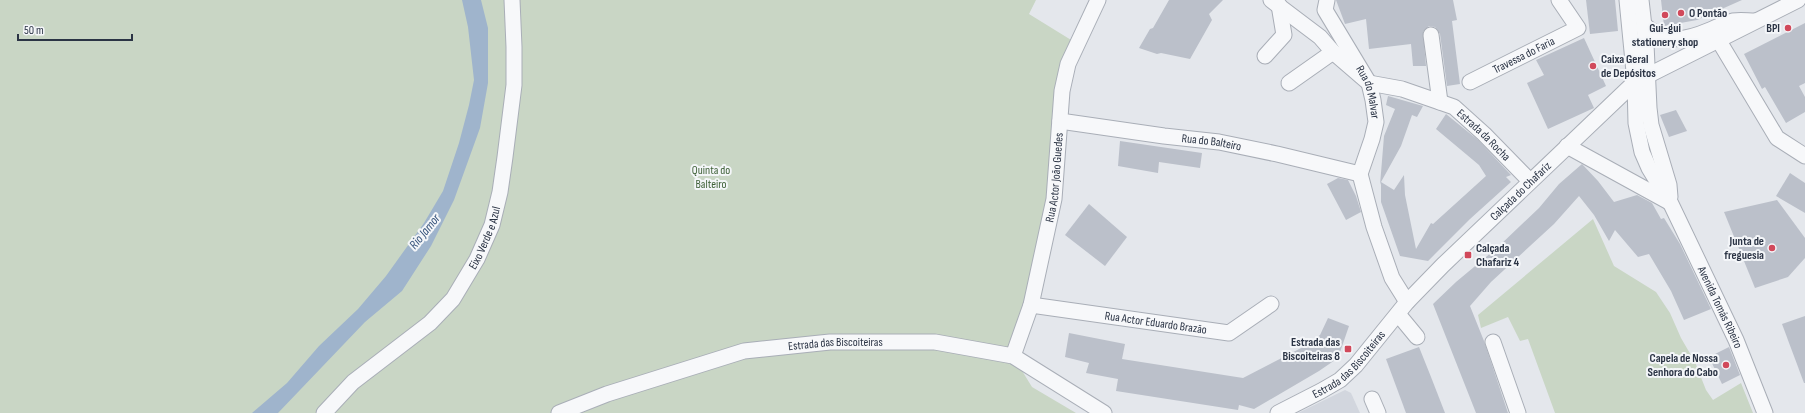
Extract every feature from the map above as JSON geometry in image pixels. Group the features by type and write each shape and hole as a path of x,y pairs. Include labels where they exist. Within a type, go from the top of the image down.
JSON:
{"street":[{"name":"Eixo Verde e Azul","path":"324,413 353,382 430,322 453,299 477,259 492,225 500,192 505,157 514,84 512,0"},
{"name":"Rua Actor João Guedes","path":"1013,356 1031,305 1054,199 1062,91 1068,64 1098,0"},
{"name":"Rua do Malvar","path":"1327,0 1325,10 1368,83 1373,100 1376,122 1360,174"},
{"name":"Travessa do Faria","path":"1470,82 1578,28 1558,0"},
{"name":"Avenida Tomás Ribeiro","path":"1627,0 1652,125 1670,185 1671,204 1736,340 1765,413"},
{"name":"Avenida Tomás Ribeiro","path":"1641,0 1644,26 1642,79"},
{"name":"Calçada do Chafariz","path":"1403,308 1530,181 1642,79 1798,0"},
{"path":"1275,2 1320,37 1333,52 1368,83"},
{"path":"1265,56 1284,35 1275,2"},
{"path":"1644,26 1666,39 1680,40 1694,37 1733,21 1758,21"},
{"path":"1431,35 1440,102"},
{"path":"1719,41 1777,138 1805,156"},
{"path":"1289,83 1333,52"},
{"name":"Estrada da Rocha","path":"1368,83 1402,89 1454,108 1484,134 1530,181"},
{"name":"Rua do Balteiro","path":"1060,121 1164,136 1219,142 1360,174"},
{"path":"1567,146 1671,204"},
{"path":"1360,174 1374,227 1403,308 1417,337"},
{"name":"Rua Actor Eduardo Brazão","path":"1031,305 1229,333 1271,304"},
{"name":"Estrada das Biscoiteiras","path":"1278,413 1322,391 1340,380 1356,365 1403,308"},
{"name":"Estrada das Biscoiteiras","path":"559,413 607,394 744,351 830,342 935,342 1013,356 1104,413"},
{"path":"1492,342 1518,413"}],"shaded area":[{"path":"1345,390 1351,393 1360,413 1298,413"}],"green space":[{"name":"Quinta do Balteiro","path":"0,0 1036,0 1029,14 1076,43 1057,164 1013,356 1032,387 1076,413 0,413"},
{"path":"1593,219 1614,266 1656,292 1670,313 1681,338 1695,362 1706,390 1713,400 1741,383 1753,413 1555,413 1528,339 1520,341 1508,317 1481,328 1478,315"}],"water":[{"name":"Rio Jamor","path":"462,0 481,0 488,28 488,83 480,128 454,200 431,246 402,291 365,322 278,413 252,413 287,383 319,346 358,309 386,276 424,223 443,191 459,143 474,80 468,27"}],"building":[{"path":"1169,0 1223,0 1209,14 1212,20 1190,59 1161,53 1157,54 1139,48 1150,29 1153,28"},
{"path":"1336,0 1453,0 1457,20 1452,21 1460,84 1447,86 1440,34 1435,27 1429,26 1423,32 1426,66 1413,66 1411,44 1369,49 1366,19 1345,24"},
{"path":"1586,0 1615,0 1618,31 1590,34"},
{"path":"1661,0 1742,0 1697,20 1664,26"},
{"path":"1805,23 1805,83 1799,86 1805,97 1805,112 1786,123 1765,87 1762,89 1744,54"},
{"path":"1584,38 1606,86 1588,95 1594,108 1548,129 1527,83 1544,75 1536,60"},
{"path":"1388,96 1423,106 1417,117 1412,115 1401,146 1380,185 1384,136 1395,109 1386,105"},
{"path":"1676,110 1687,131 1669,137 1660,115"},
{"path":"1446,114 1478,140 1511,175 1506,177 1511,182 1470,219 1428,261 1400,256 1381,202 1381,182 1394,190 1404,175 1405,195 1416,249 1431,223 1433,224 1486,176 1479,165 1436,129"},
{"path":"1120,141 1202,153 1200,168 1159,162 1158,173 1118,166"},
{"path":"1582,164 1598,181 1614,202 1637,195 1652,203 1661,219 1664,218 1680,244 1711,309 1684,320 1671,291 1649,254 1638,257 1615,230 1609,241 1594,215 1579,196 1554,224 1491,282 1470,306 1484,341 1508,413 1476,413 1433,304 1456,282 1498,247 1539,208 1559,184"},
{"path":"1790,173 1805,183 1805,213 1776,196"},
{"path":"1338,178 1348,180 1356,196 1361,212 1346,220 1327,184"},
{"name":"Junta de freguesia","path":"1777,200 1805,238 1805,258 1788,277 1755,288 1724,212"},
{"path":"1089,204 1127,237 1105,266 1065,235"},
{"path":"1805,316 1805,383 1804,383 1782,324"},
{"path":"1328,318 1349,326 1338,358 1319,371 1254,409 1239,405 1238,410 1116,391 1118,379 1086,373 1089,363 1065,357 1069,333 1125,344 1122,359 1243,378 1305,346 1320,335"},
{"path":"1419,347 1445,413 1406,413 1386,359"},
{"name":"Capela de Nossa Senhora do Cabo","path":"1729,347 1740,375 1722,384 1709,357"}],"place":[{"name":"O Pontão","path":"1681,13"},
{"name":"Gui-gui stationery shop","path":"1665,15"},
{"name":"BPI","path":"1788,28"},
{"name":"Caixa Geral de Depósitos","path":"1593,66"},
{"name":"Junta de freguesia","path":"1772,248"},
{"name":"Calçada Chafariz 4","path":"1468,255"},
{"name":"Estrada das Biscoiteiras 8","path":"1348,349"},
{"name":"Capela de Nossa Senhora do Cabo","path":"1726,365"}]}
